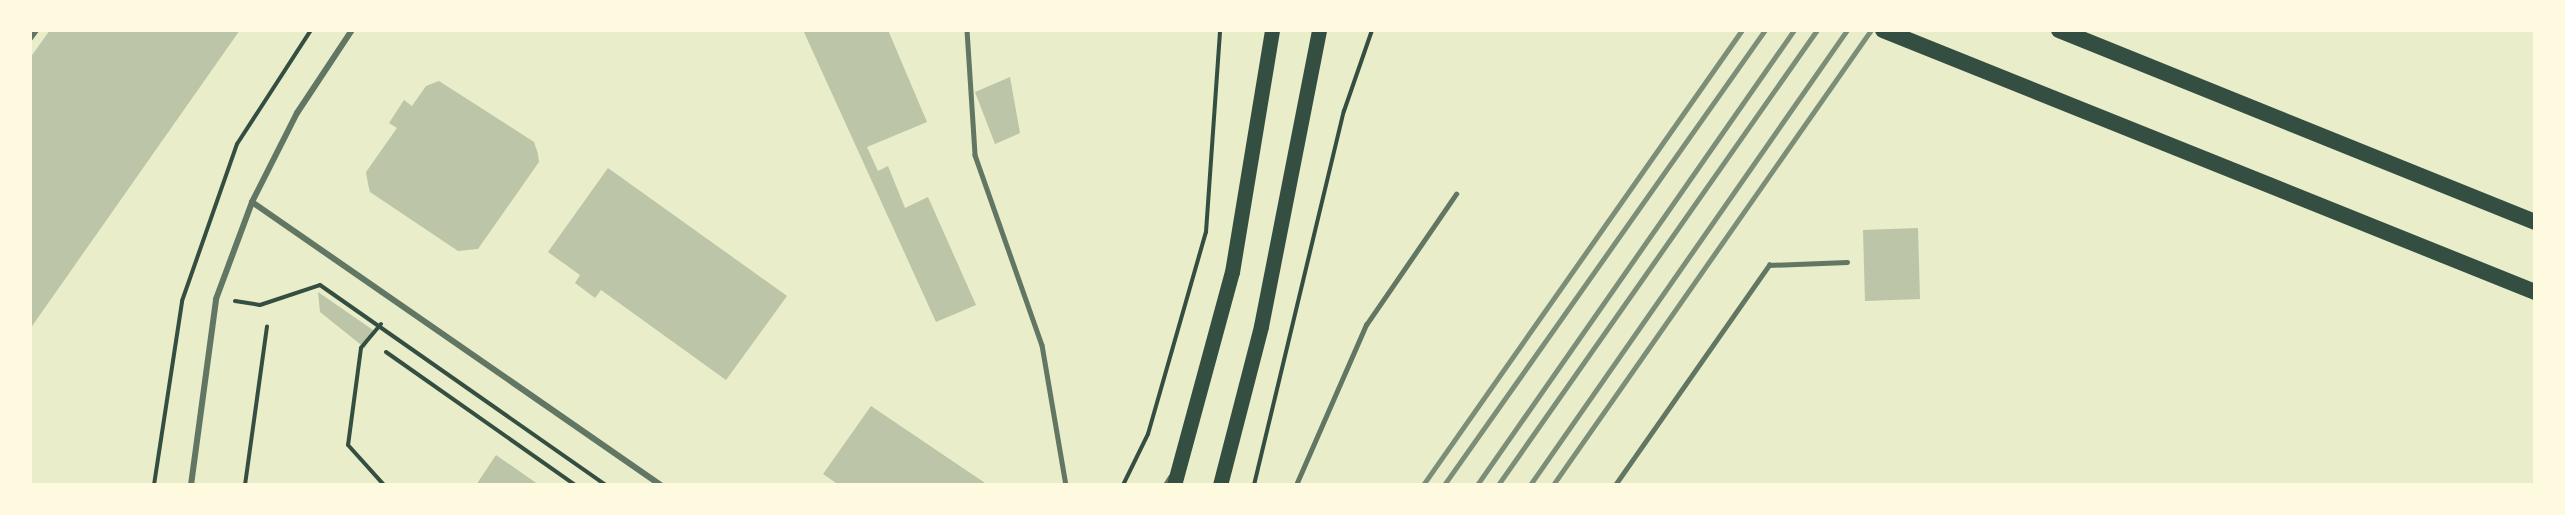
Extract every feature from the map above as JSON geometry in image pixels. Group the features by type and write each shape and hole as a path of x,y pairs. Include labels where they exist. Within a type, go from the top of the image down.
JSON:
{"highway":[{"path":"2058,30 2535,222"},
{"path":"1889,32 2535,292"}],"main road":[{"path":"1174,485 1183,461 1232,272 1272,30"},
{"path":"1220,485 1261,326 1319,30"}],"street":[{"path":"191,485 216,298 252,202 297,113 352,30"},
{"path":"252,202 660,485"}],"lane":[{"path":"30,38 36,30"},
{"path":"967,30 975,154 1042,345 1066,485"},
{"path":"1296,485 1366,325 1456,194"},
{"path":"1615,485 1769,265 1847,262"},
{"path":"1164,485 1183,461"}],"path":[{"path":"1123,485 1148,434 1206,232 1220,30"},
{"path":"1254,485 1344,111 1372,30"},
{"path":"216,298 260,305 321,285 381,324 606,485"},
{"path":"381,324 361,348 348,445 384,485"},
{"path":"245,485 267,327"},
{"path":"387,352 575,485"}],"building":[{"path":"50,30 240,30 30,329 30,58"},
{"path":"803,30 888,30 927,122 867,147 878,171 888,166 905,208 928,197 976,305 936,322"},
{"path":"1010,77 1020,133 995,144 975,92"},
{"path":"439,81 534,142 538,154 539,162 478,249 458,251 370,192 368,184 366,172 397,128 389,123 404,100 412,106 426,86"},
{"path":"608,168 787,296 726,380 601,290 595,298 575,283 580,275 548,252"},
{"path":"1918,228 1920,299 1865,301 1863,230"},
{"path":"318,292 373,330 365,348 320,312"},
{"path":"871,406 988,485 839,485 823,474"},
{"path":"496,455 539,485 476,485"}],"railway":[{"path":"1423,485 1742,30"},
{"path":"1444,485 1765,30"},
{"path":"1477,485 1794,30"},
{"path":"1498,485 1817,30"},
{"path":"1530,485 1847,30"},
{"path":"1553,485 1871,30"}]}
